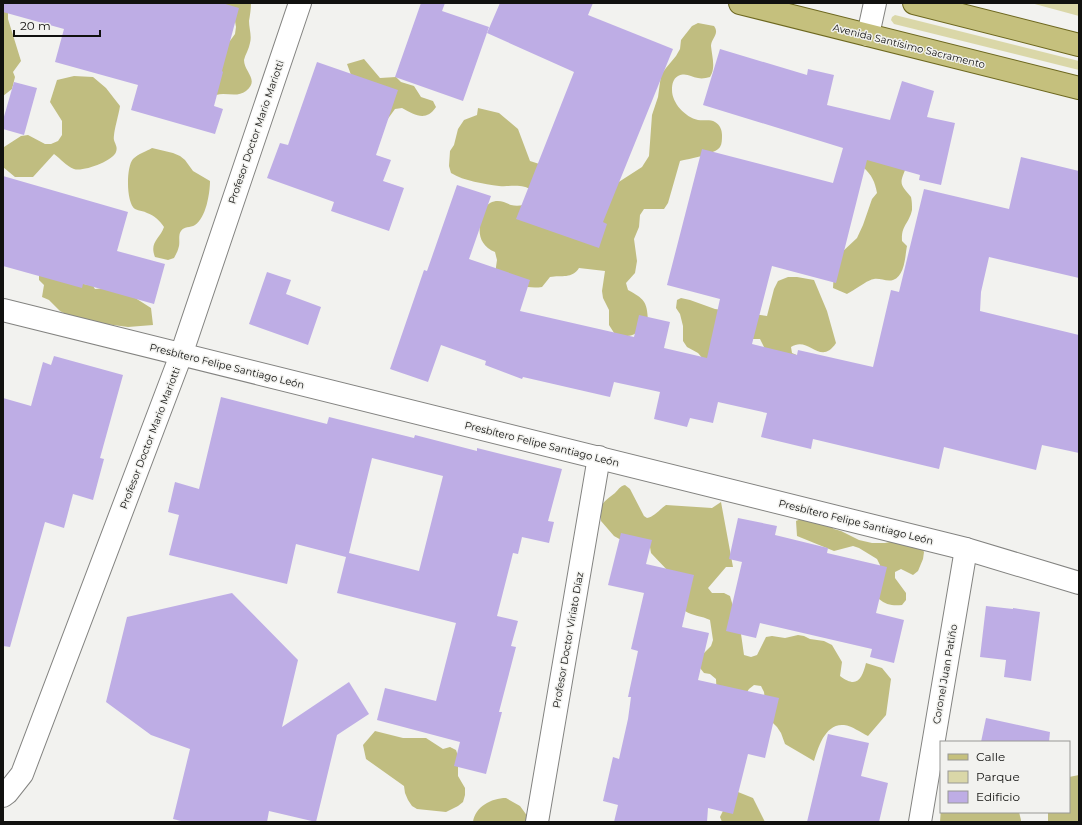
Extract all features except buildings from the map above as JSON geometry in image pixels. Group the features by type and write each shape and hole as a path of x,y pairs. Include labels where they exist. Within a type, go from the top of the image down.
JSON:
{"main road":[{"name":"Avenida Santísimo Sacramento","path":"740,3 1079,88"},
{"path":"914,3 1079,45"}],"street":[{"name":"Profesor Doctor Mario Mariotti","path":"3,796 8,793 22,774 181,355 300,3"},
{"path":"868,35 875,3"},
{"name":"Presbítero Felipe Santiago León","path":"3,310 966,549 1079,583"},
{"name":"Profesor Doctor Viriato Díaz","path":"537,822 598,457"},
{"name":"Coronel Juan Patiño","path":"920,822 966,549"}],"green space":[{"path":"1031,3 1079,3 1079,16"},
{"path":"895,15 1079,61 1079,70 894,24 891,20"}],"shaded area":[{"path":"3,3 8,6 8,19 21,61 13,72 15,77 12,89 3,96"},
{"path":"219,3 251,3 249,21 251,40 244,60 252,83 246,91 235,95 216,95 227,45 235,34 236,27 235,21"},
{"path":"698,23 714,26 716,29 716,34 711,43 713,62 712,74 710,77 702,78 686,75 678,76 675,79 672,90 674,100 684,113 698,120 713,121 718,125 722,133 721,144 718,150 702,156 680,161 668,203 664,209 644,209 640,215 639,227 634,239 637,261 635,273 626,283 628,290 644,301 647,309 648,320 635,334 628,336 616,336 609,325 609,310 603,298 602,291 605,271 579,268 570,275 550,277 542,287 535,288 523,286 495,274 497,260 495,252 486,246 480,233 480,222 484,210 488,204 496,201 501,201 514,206 523,205 532,191 521,186 499,186 456,176 451,173 449,166 450,151 454,145 458,129 464,120 477,115 478,108 499,113 518,129 530,161 611,187 642,167 649,156 652,115 658,97 661,75 680,49 681,40 692,26"},
{"path":"364,59 380,78 396,77 401,82 414,86 421,97 433,101 436,107 432,112 424,116 416,115 402,108 395,109 387,120 354,83 347,64"},
{"path":"74,76 93,77 106,88 120,106 114,137 117,147 116,152 104,162 78,170 68,166 54,154 33,177 15,177 3,167 4,147 21,136 28,135 45,144 51,144 58,141 62,135 62,121 50,102 57,80"},
{"path":"152,148 180,156 193,171 210,181 208,198 202,217 195,225 184,228 181,231 177,252 174,258 168,260 155,257 153,248 164,227 159,220 152,215 135,209 130,200 129,193 128,177 133,159"},
{"path":"863,154 906,168 902,177 902,184 911,197 912,210 903,231 902,241 907,246 904,265 897,278 893,280 872,280 847,294 833,288 834,270 840,254 857,238 872,199 877,193 873,179 863,167"},
{"path":"39,274 93,286 95,289 118,287 151,308 153,325 128,327 77,320 60,311 49,300 42,297 44,285 39,280"},
{"path":"788,277 814,280 827,311 836,343 830,350 819,352 797,344 791,347 792,353 799,356 766,351 760,339 753,339 715,373 698,353 687,347 683,341 683,326 680,314 676,308 677,300 681,298 715,309 767,316 774,289 778,281"},
{"path":"625,485 630,489 644,516 647,518 655,515 666,505 712,508 721,502 733,567 726,567 708,588 712,593 724,593 730,596 741,634 744,655 751,657 757,655 766,637 772,636 785,638 798,635 824,641 832,645 842,662 840,676 851,682 855,682 860,678 863,674 866,663 882,668 891,679 886,715 868,736 853,728 844,725 837,725 823,737 814,761 785,744 777,727 767,717 764,692 761,686 754,685 745,695 717,699 716,679 710,674 704,673 700,668 702,655 711,646 713,640 710,620 685,611 669,572 651,553 650,547 623,541 614,536 601,521 601,510 604,502 620,487"},
{"path":"812,514 834,529 859,540 872,543 885,543 904,539 921,546 924,552 918,571 913,575 901,569 895,572 895,578 906,593 906,600 902,605 890,605 879,599 880,565 877,559 853,546 834,551 797,536 796,521"},
{"path":"375,731 403,738 426,738 443,749 450,747 456,750 458,756 458,776 465,788 463,802 446,812 417,809 412,806 405,793 404,786 366,759 363,745"},
{"path":"1079,775 1079,822 1048,822 1048,813 1070,813 1070,777"},
{"path":"733,790 753,798 765,822 722,822 720,817"},
{"path":"500,798 506,798 520,806 528,817 539,822 473,822 477,812 485,804"},
{"path":"941,813 1019,813 1021,820 1021,822 940,822"}]}
